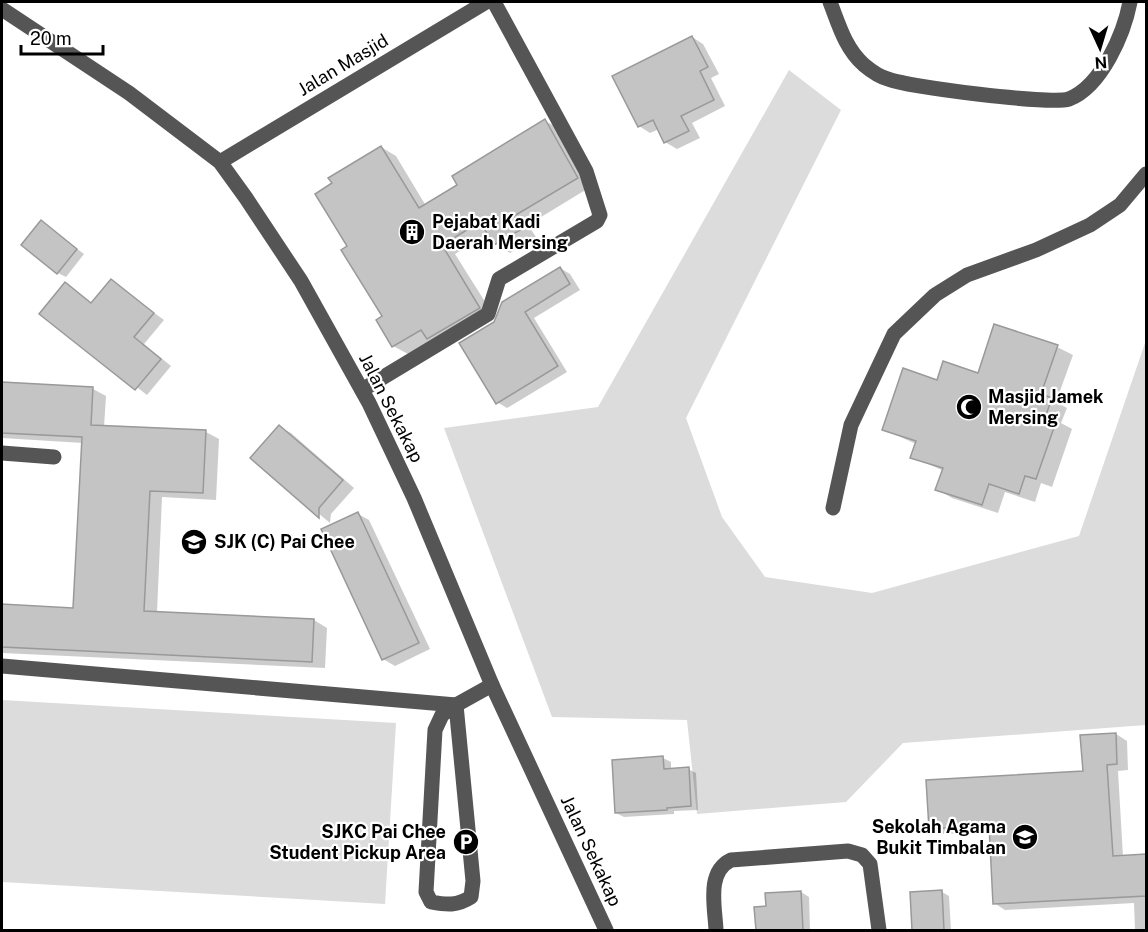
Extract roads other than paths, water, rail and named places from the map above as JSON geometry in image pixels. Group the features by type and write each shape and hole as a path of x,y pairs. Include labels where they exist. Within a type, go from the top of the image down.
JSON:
{"street":[{"name":"Jalan Masjid","path":"220,162 486,2"},
{"path":"362,390 488,314 499,279 597,221 600,215 586,171 494,2"},
{"path":"830,2 847,45 865,66 887,80 1023,100 1068,99 1088,85 1118,42 1130,2"},
{"name":"Jalan Sekakap","path":"2,9 129,93 220,162 301,281 362,390 414,498 492,685 606,930"},
{"path":"833,508 851,424 894,334 934,295 967,275 1036,250 1090,225 1120,206 1146,174"},
{"path":"2,453 54,457"},
{"path":"2,666 456,705"},
{"path":"456,705 473,881 471,897 460,904 445,905 431,902 426,892 435,730 442,714 456,705 492,685"},
{"path":"716,930 715,876 720,865 731,860 848,851 862,855 870,864 879,930"}],"place":[{"name":"Pejabat Kadi Daerah Mersing","path":"412,232"},
{"name":"Masjid Jamek Mersing","path":"969,407"},
{"name":"SJK (C) Pai Chee","path":"194,542"},
{"name":"Sekolah Agama Bukit Timbalan","path":"1025,837"},
{"name":"SJKC Pai Chee Student Pickup Area","path":"466,842"}]}
